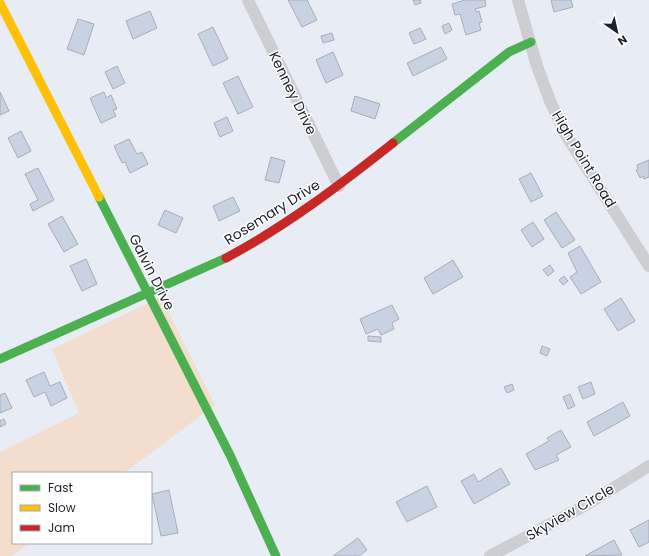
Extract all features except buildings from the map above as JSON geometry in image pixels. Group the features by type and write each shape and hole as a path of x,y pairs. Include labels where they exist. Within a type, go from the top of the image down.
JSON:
{"street":[{"name":"Kenney Drive","path":"248,0 339,186"},
{"name":"High Point Road","path":"518,0 537,66 550,101 566,135 649,266"},
{"name":"Galvin Drive","path":"0,3 230,455 276,556"},
{"name":"Rosemary Drive","path":"0,359 250,245 308,209 509,52 531,42"},
{"name":"Skyview Circle","path":"490,556 586,505 649,466"}],"shaded area":[{"path":"161,297 215,405 125,472 12,472 12,544 28,544 12,556 0,556 0,452 79,413 52,349"}],"traffic: fast":[{"path":"393,143 509,52 531,42"},
{"path":"99,197 230,455 276,556"},
{"path":"0,359 226,258"}],"traffic: slow":[{"path":"0,3 99,197"}],"traffic: jam":[{"path":"226,258 291,219 393,143"}]}
